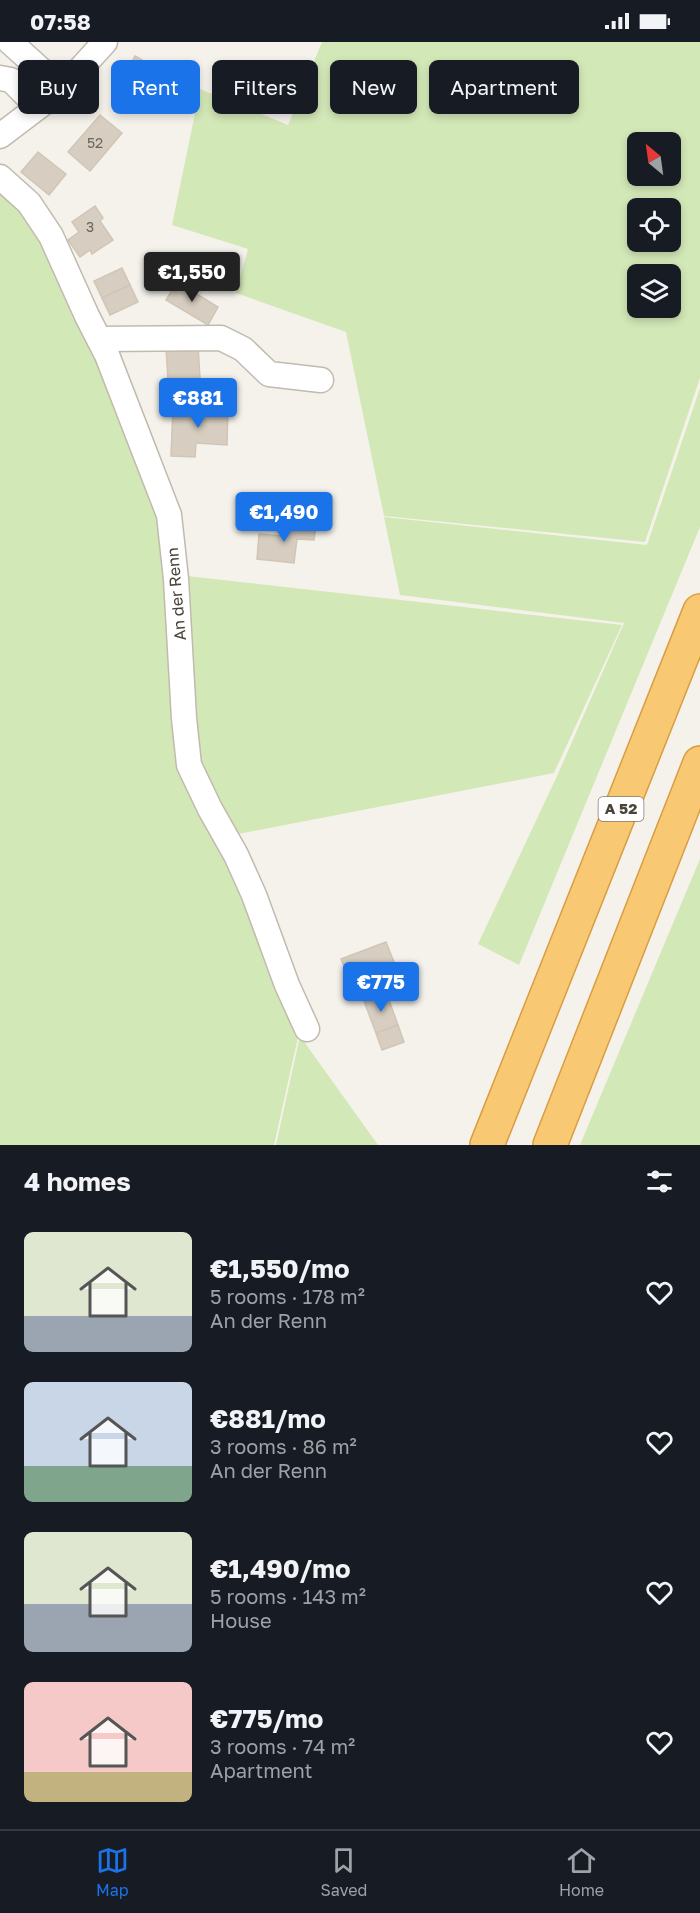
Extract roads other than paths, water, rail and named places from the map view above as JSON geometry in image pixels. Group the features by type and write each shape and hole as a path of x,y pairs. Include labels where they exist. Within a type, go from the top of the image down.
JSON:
{"highway":[{"name":"A 52","path":"487,1145 700,611"},
{"path":"549,1145 700,763"},
{"path":"471,1145 542,1008"}],"street":[{"path":"10,42 30,60"},
{"path":"89,60 105,42"},
{"path":"0,78 11,80 18,87"},
{"path":"0,136 29,114"},
{"name":"An der Renn","path":"0,177 29,204 51,236 103,347 169,515 176,579 189,765 241,865 287,985 307,1029"},
{"path":"103,347 152,337 221,338 243,349 269,374 321,380"}]}
